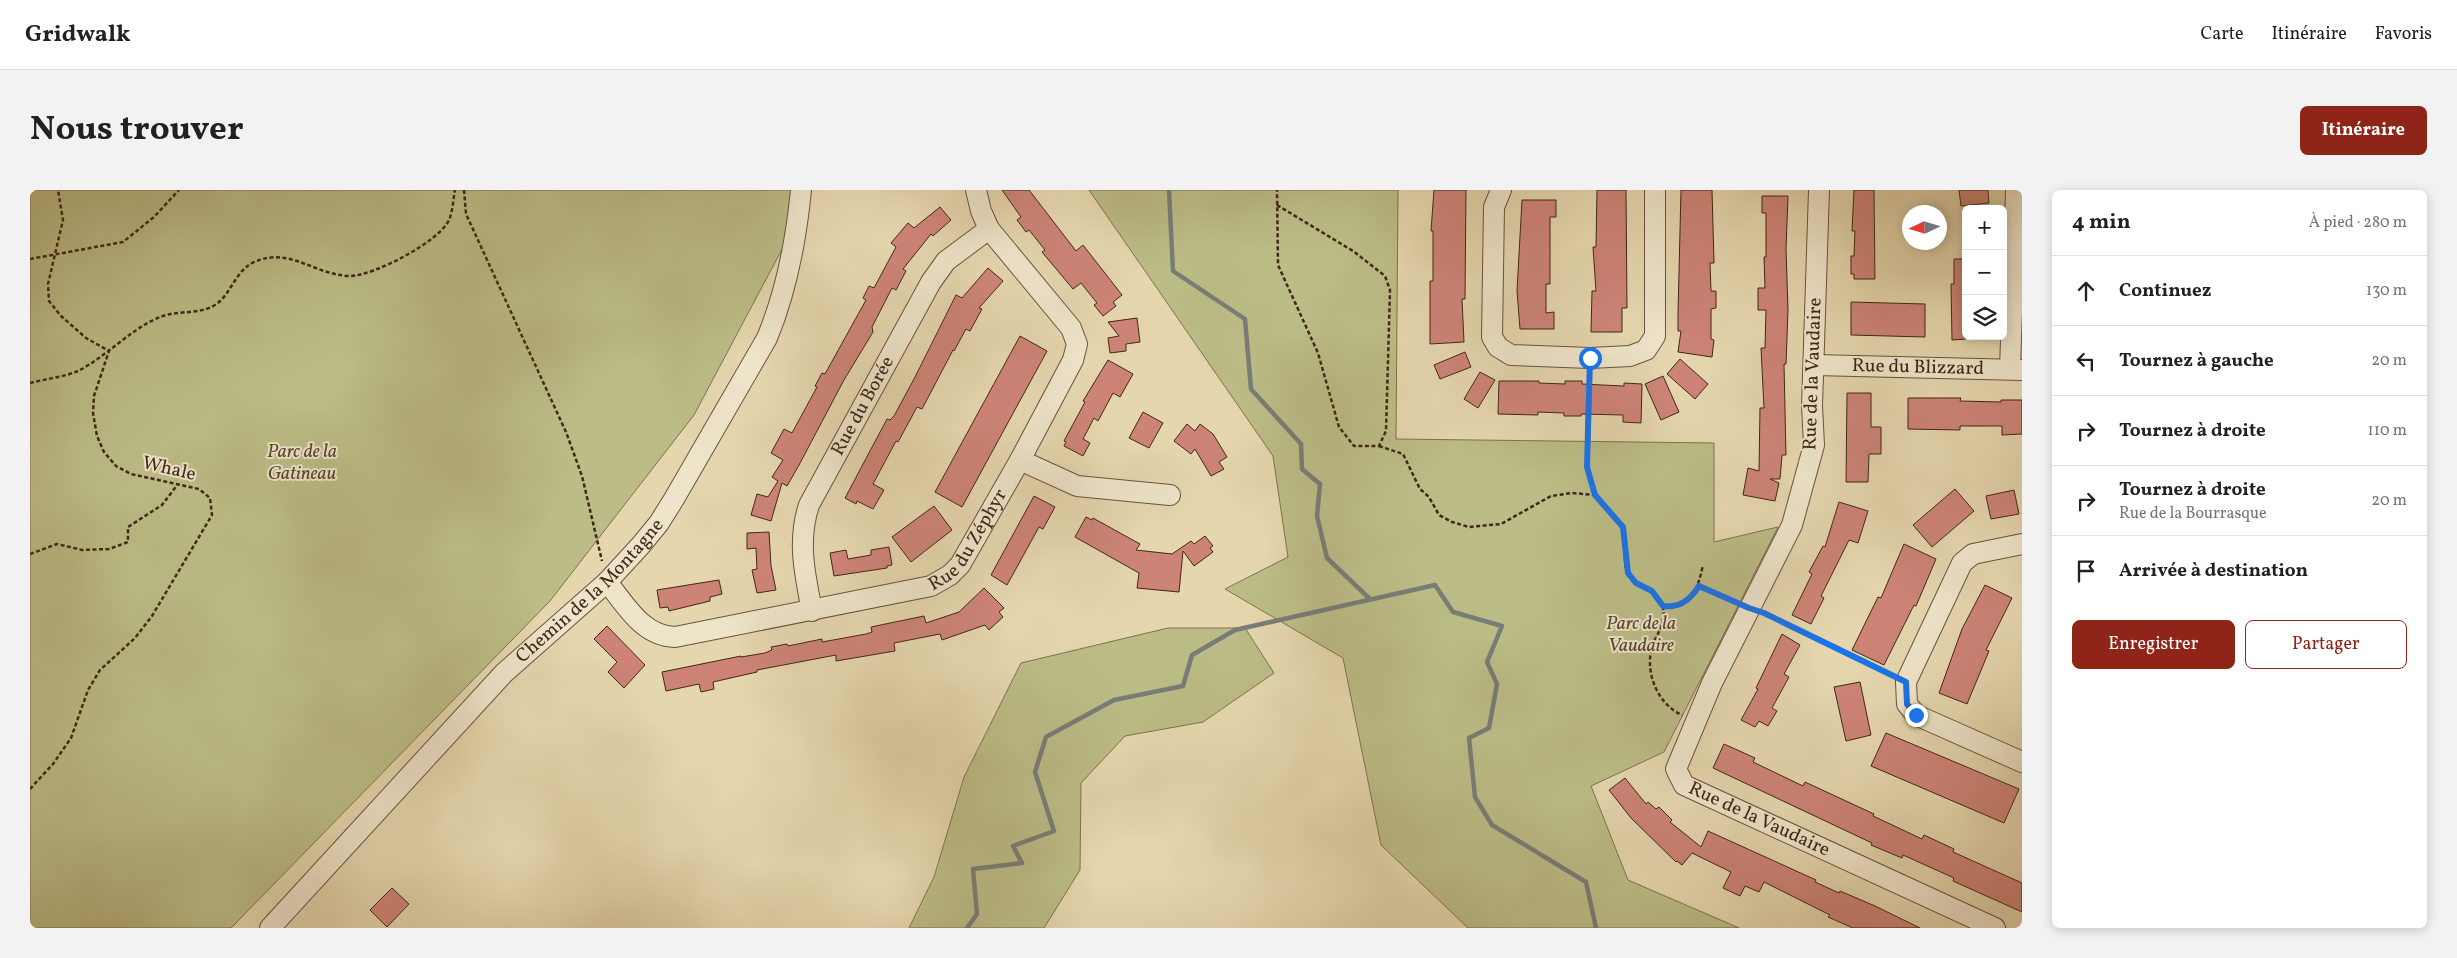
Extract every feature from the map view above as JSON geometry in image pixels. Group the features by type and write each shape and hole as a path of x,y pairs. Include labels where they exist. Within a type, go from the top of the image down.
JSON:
{"street":[{"name":"Chemin de la Montagne","path":"270,928 504,673 607,582 659,523 758,356 777,313 788,272 801,190"},
{"name":"Rue du Zéphyr","path":"607,582 643,625 656,634 674,637 932,586 950,575 960,565 1020,460 1073,360 1077,344 1071,328 989,229 981,211 976,190"},
{"path":"1501,190 1494,207 1492,337 1498,347 1511,355 1590,358 1630,356 1646,350 1655,336 1654,190"},
{"name":"Rue de la Vaudaire","path":"1819,190 1814,366 1814,445 1792,525 1749,608 1694,722 1676,769 1684,785 1994,928"},
{"path":"2016,370 2018,201"},
{"name":"Rue du Borée","path":"812,611 801,546 809,505 930,282 946,261 989,229"},
{"name":"Rue du Blizzard","path":"1814,366 2016,370"},
{"path":"1020,460 1077,486 1170,496"},
{"path":"2022,544 1973,554 1962,562 1906,682 1907,704 1916,715 2022,762"}],"path":[{"path":"58,190 63,220 48,284 49,301 61,316 86,338 109,351"},
{"path":"30,260 123,242 154,217 179,190"},
{"path":"30,383 76,371 164,315 200,312 216,304 242,271 250,264 267,257 286,257 332,273 350,276 364,274 382,267 433,239 449,220 455,190"},
{"path":"464,190 466,214 570,441 582,476 607,582"},
{"path":"1277,190 1278,265 1318,354 1339,427 1354,446 1379,446 1403,454 1420,489 1429,497 1440,514 1452,522 1469,527 1501,524 1551,496 1572,493 1595,495"},
{"path":"1277,205 1353,251 1385,276 1390,290 1386,431 1379,446"},
{"name":"Whale","path":"30,789 53,764 71,738 88,690 100,670 135,638 152,616 212,515 210,498 200,489 130,474 116,466 104,452 97,436 93,413 94,396 109,351"},
{"path":"1590,358 1587,467 1595,495 1623,527 1628,573 1636,583 1652,591 1663,606 1664,619 1651,650 1650,668 1655,687 1672,710 1694,722"},
{"path":"30,554 57,544 82,550 109,549 128,542 128,527 162,505 178,484"},
{"path":"1663,606 1674,607 1684,603 1699,586 1703,565"},
{"path":"1699,586 1764,613 1906,682"}],"green space":[{"name":"Parc de la Gatineau","path":"30,190 807,190 805,206 694,415 550,601 231,928 30,928"},
{"name":"Parc de la Vaudaire","path":"1089,190 1398,190 1396,439 1714,443 1714,542 1778,527 1664,752 1591,786 1628,880 1739,928 1468,928 1381,845 1343,658 1225,589 1288,557 1273,456"},
{"path":"1168,628 1245,628 1274,673 1203,722 1125,736 1081,783 1080,870 1044,928 909,928 934,877 964,777 1021,663"}],"building":[{"path":"1002,190 1029,190 1076,251 1083,245 1122,295 1113,302 1116,306 1103,316 1094,305 1097,303 1081,283 1073,289 1042,252 1045,250 1029,230 1026,232 1017,220 1021,217"},
{"path":"1434,190 1466,190 1465,299 1462,299 1464,342 1430,344 1430,281 1433,281 1433,231 1431,231"},
{"path":"1597,190 1626,190 1627,308 1622,308 1622,332 1591,332 1592,291 1596,291 1593,247 1596,247"},
{"path":"1681,190 1712,190 1714,263 1710,263 1711,291 1716,291 1716,308 1711,309 1711,339 1714,340 1712,357 1678,352 1681,331 1678,331 1678,314"},
{"path":"1854,190 1874,190 1875,279 1854,279 1854,274 1851,274 1851,256 1854,256 1855,231 1852,231"},
{"path":"1959,190 1988,190 1989,203 1961,206"},
{"path":"1762,196 1788,196 1786,249 1788,310 1786,364 1784,364 1786,455 1782,455 1780,479 1770,479 1779,483 1775,501 1743,495 1748,468 1759,471 1760,408 1764,408 1761,348 1765,348 1766,310 1758,310 1758,288 1765,288 1766,213 1762,213"},
{"path":"1522,200 1556,200 1556,217 1550,217 1550,284 1546,284 1546,313 1554,312 1554,329 1520,329 1517,291"},
{"path":"940,207 951,220 933,236 931,234 903,269 906,271 896,290 892,288 872,327 873,332 844,380 799,465 787,486 782,483 771,521 751,515 757,494 768,497 778,481 772,477 783,460 771,453 784,429 792,433 817,387 815,386 822,373 825,374 866,300 863,298 869,286 874,288 896,247 891,243 908,223 914,228"},
{"path":"1954,259 1962,259 1962,339 1952,340 1951,284 1954,284"},
{"path":"988,268 1003,281 979,308 982,309 970,331 966,329 953,350 922,409 917,407 898,442 896,441 873,484 884,490 873,509 857,501 856,504 845,498 887,419 890,420 894,416 956,295 962,298"},
{"path":"1851,302 1925,304 1925,337 1851,335"},
{"path":"1137,318 1140,342 1126,344 1126,351 1110,353 1108,338 1119,336 1108,322"},
{"path":"1020,336 1047,351 962,507 935,492"},
{"path":"1465,352 1471,367 1440,379 1434,365"},
{"path":"1680,359 1708,384 1695,399 1667,374"},
{"path":"1108,360 1133,374 1120,397 1113,393 1098,421 1094,418 1083,439 1090,443 1083,456 1064,446 1066,442 1064,441 1085,402 1083,401"},
{"path":"1480,372 1495,380 1478,408 1464,399"},
{"path":"1663,376 1679,412 1661,420 1645,384"},
{"path":"1499,381 1539,381 1539,383 1565,384 1565,381 1582,381 1582,384 1624,386 1624,383 1642,384 1641,423 1623,422 1623,415 1581,414 1581,416 1564,416 1564,413 1538,412 1538,415 1498,414"},
{"path":"1847,393 1871,393 1871,427 1881,427 1881,454 1869,454 1868,482 1846,482"},
{"path":"1908,398 1961,398 1960,401 2001,402 2001,400 2022,400 2022,434 2002,435 2002,426 1960,426 1960,430 1908,429"},
{"path":"1143,412 1163,423 1149,448 1129,438"},
{"path":"1187,424 1195,431 1200,424 1213,434 1227,457 1219,462 1224,469 1211,476 1195,449 1191,454 1174,441"},
{"path":"1955,489 1974,511 1932,547 1913,525"},
{"path":"2014,490 2019,514 1991,519 1986,496"},
{"path":"1034,496 1055,507 1043,529 1039,527 1007,585 991,575"},
{"path":"1839,502 1868,511 1858,543 1849,540 1821,596 1824,598 1811,624 1792,615 1812,574 1809,572 1823,546 1825,547"},
{"path":"934,506 952,530 911,562 892,537"},
{"path":"1086,517 1092,520 1093,518 1140,544 1136,550 1172,554 1191,541 1194,544 1205,536 1213,546 1210,548 1213,552 1194,566 1183,551 1179,592 1137,588 1139,573 1075,537"},
{"path":"769,532 771,566 776,590 757,593 752,570 757,569 756,548 747,549 747,533"},
{"path":"1904,544 1936,559 1916,606 1914,605 1884,665 1852,650 1878,597 1881,598"},
{"path":"889,547 892,565 887,566 887,568 834,576 830,553 846,550 848,559 871,555 871,550"},
{"path":"719,580 722,594 710,597 710,601 669,611 668,607 660,608 657,590"},
{"path":"1985,585 2012,598 1986,650 1989,651 1967,704 1939,693 1962,629"},
{"path":"984,588 1004,608 999,612 1003,617 989,630 985,625 942,640 940,634 894,643 895,651 836,661 836,655 757,670 757,672 713,682 714,689 701,692 699,684 666,691 662,672 765,653 772,650 771,647 787,644 788,646 822,639 822,642 866,634 872,632 871,627 924,616 926,623 959,612"},
{"path":"607,626 645,665 624,688 608,672 617,662 594,639"},
{"path":"1782,634 1800,645 1784,674 1789,677 1772,708 1777,711 1768,726 1759,721 1755,727 1741,720 1758,689 1756,688"},
{"path":"1860,682 1871,735 1846,741 1834,687"},
{"path":"1886,733 2019,789 2004,823 1871,766"},
{"path":"1724,744 1755,758 1753,762 1803,786 1805,782 1922,839 1924,835 1954,849 1953,852 2022,883 2022,912 1953,881 1954,878 1903,855 1902,858 1871,845 1872,843 1713,768"},
{"path":"1625,778 1646,804 1648,802 1656,809 1659,807 1672,820 1670,822 1701,847 1708,831 1816,880 1815,882 1839,893 1840,891 1875,906 1920,928 1853,928 1828,917 1830,915 1764,882 1759,892 1745,886 1740,896 1723,888 1731,872 1692,853 1682,865 1676,862 1631,818 1609,790"},
{"path":"392,888 409,904 387,927 370,910"}],"waterway":[{"path":"1169,190 1173,271 1245,319 1251,389 1301,444 1302,469 1320,484 1317,516 1327,558 1370,599"},
{"path":"967,928 977,914 973,869 1022,863 1013,846 1054,831 1035,772 1046,737 1114,700 1183,686 1192,655 1235,630 1435,585 1453,612 1502,626 1487,662 1497,684 1489,728 1469,738 1475,797 1492,825 1586,882 1596,928"}],"route":[{"path":"1590,358 1587,467 1595,495 1623,527 1625,564 1628,573 1636,583 1652,591 1663,606 1674,607 1684,603 1699,586 1764,613 1906,682 1907,704 1916,715"}]}
